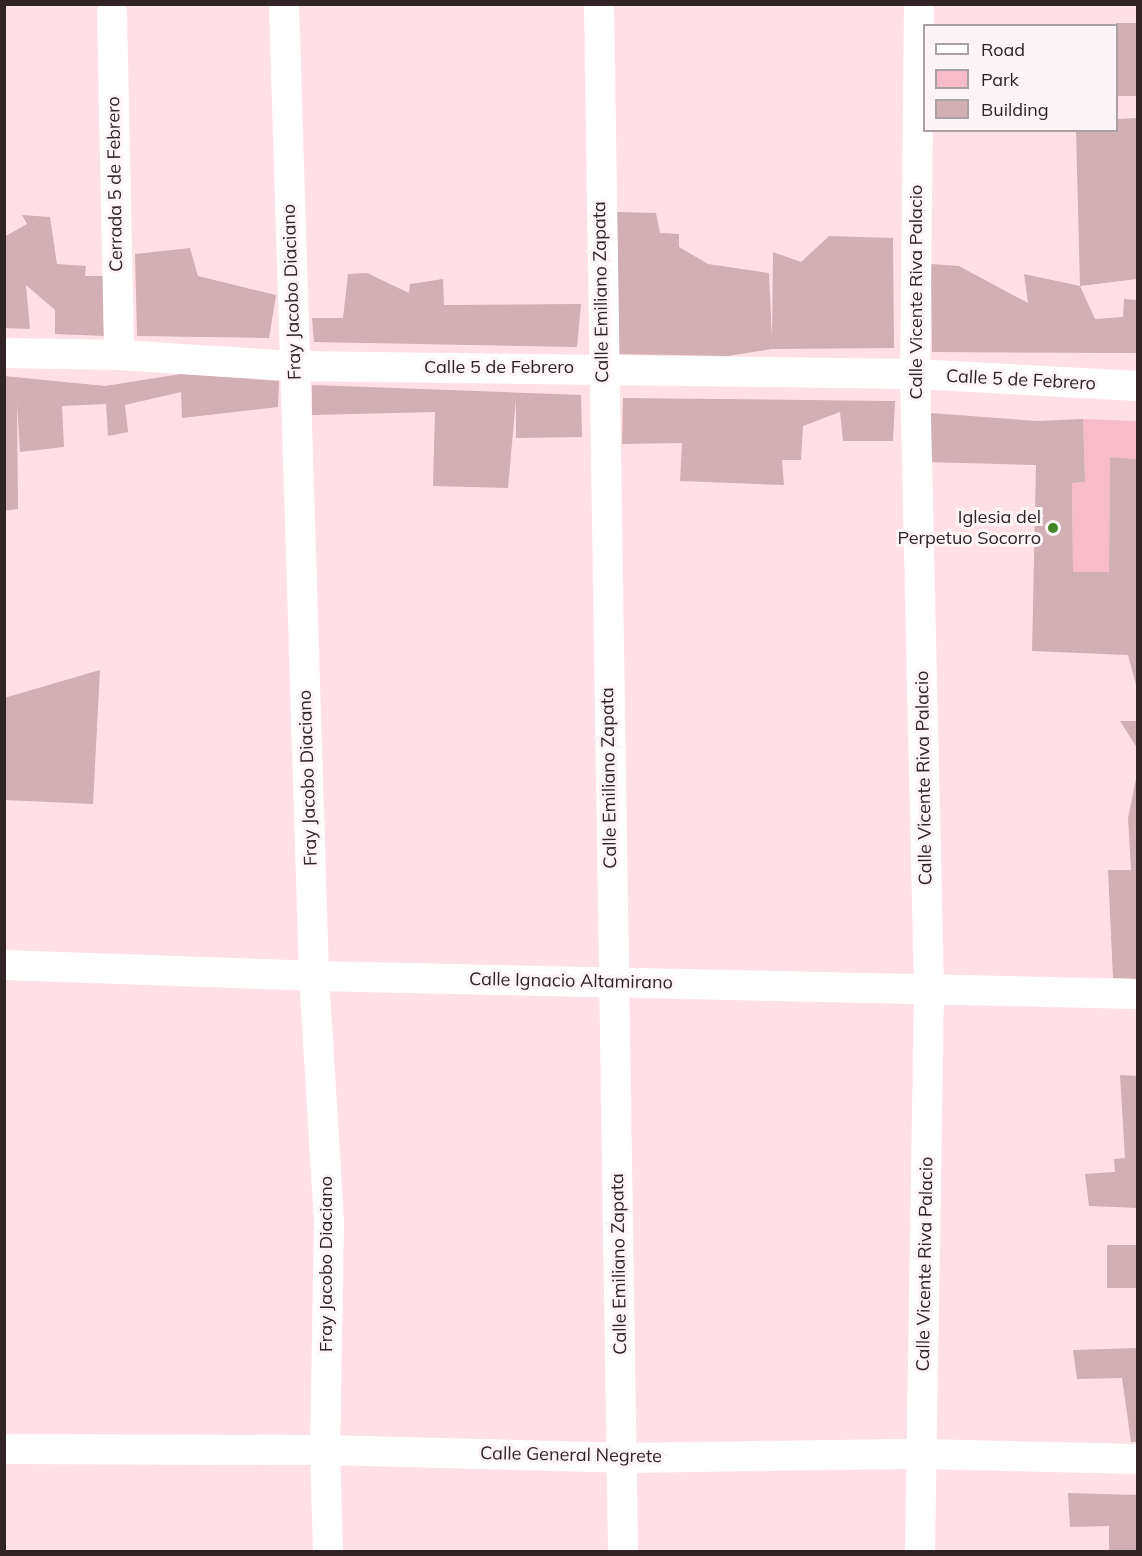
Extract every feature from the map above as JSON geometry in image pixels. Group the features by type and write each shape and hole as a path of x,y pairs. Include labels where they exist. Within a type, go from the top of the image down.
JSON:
{"street":[{"name":"Fray Jacobo Diaciano","path":"284,4 314,976 329,1224 325,1450 328,1551"},
{"name":"Calle Emiliano Zapata","path":"599,4 602,368 623,1551"},
{"name":"Calle Vicente Riva Palacio","path":"919,4 915,374 929,990 920,1551"},
{"name":"Cerrada 5 de Febrero","path":"112,12 119,355"},
{"name":"Calle 5 de Febrero","path":"4,353 119,355 294,366 602,368 915,374 1137,386"},
{"name":"Calle Ignacio Altamirano","path":"4,965 314,976 1137,994"},
{"name":"Calle General Negrete","path":"4,1449 325,1450 623,1458 921,1454 1137,1459"}],"green space":[{"path":"1083,419 1137,421 1137,459 1110,457 1109,572 1073,572 1072,483 1085,482"}],"building":[{"path":"1116,23 1137,23 1137,96 1118,96 1118,24"},
{"path":"1137,118 1137,279 1080,286 1076,132 1118,132 1118,119"},
{"path":"617,212 656,213 660,233 679,234 679,247 708,264 769,273 772,339 773,252 801,262 829,236 893,238 894,348 772,349 728,356 618,354"},
{"path":"22,215 50,217 57,264 86,266 85,276 103,276 104,336 55,334 55,310 26,285 30,329 4,328 4,237 27,224"},
{"path":"190,248 198,276 276,295 269,338 137,336 135,254"},
{"path":"931,264 959,266 1028,303 1024,274 1080,286 1095,319 1123,317 1124,299 1137,300 1137,353 932,352"},
{"path":"367,273 409,293 410,284 443,279 444,305 581,304 577,347 314,342 312,318 343,318 348,274"},
{"path":"181,374 279,381 278,407 182,418 181,392 125,405 128,432 108,436 106,404 62,406 64,447 20,452 17,403 18,509 4,511 4,376 105,386"},
{"path":"312,385 581,395 582,437 516,438 516,399 508,488 433,486 435,412 312,415"},
{"path":"623,398 895,401 893,441 843,441 840,412 803,426 801,460 782,460 784,485 680,481 682,443 622,444"},
{"name":"Iglesia del Perpetuo Socorro","path":"930,413 1037,421 1083,419 1085,482 1072,483 1073,572 1109,572 1110,457 1137,459 1137,689 1128,655 1032,651 1036,465 925,462"},
{"path":"100,670 93,804 4,800 4,698"},
{"path":"1120,721 1137,721 1137,748"},
{"path":"1137,774 1137,979 1113,978 1108,870 1131,870 1128,818"},
{"path":"1120,1075 1137,1076 1137,1208 1089,1206 1085,1174 1115,1172 1114,1159 1125,1158"},
{"path":"1107,1245 1137,1245 1137,1288 1107,1288"},
{"path":"1137,1348 1137,1442 1131,1442 1122,1378 1077,1379 1073,1350"},
{"path":"1068,1493 1137,1495 1137,1551 1109,1551 1109,1526 1070,1527"}],"place":[{"name":"Iglesia del Perpetuo Socorro","path":"1053,528"}]}
